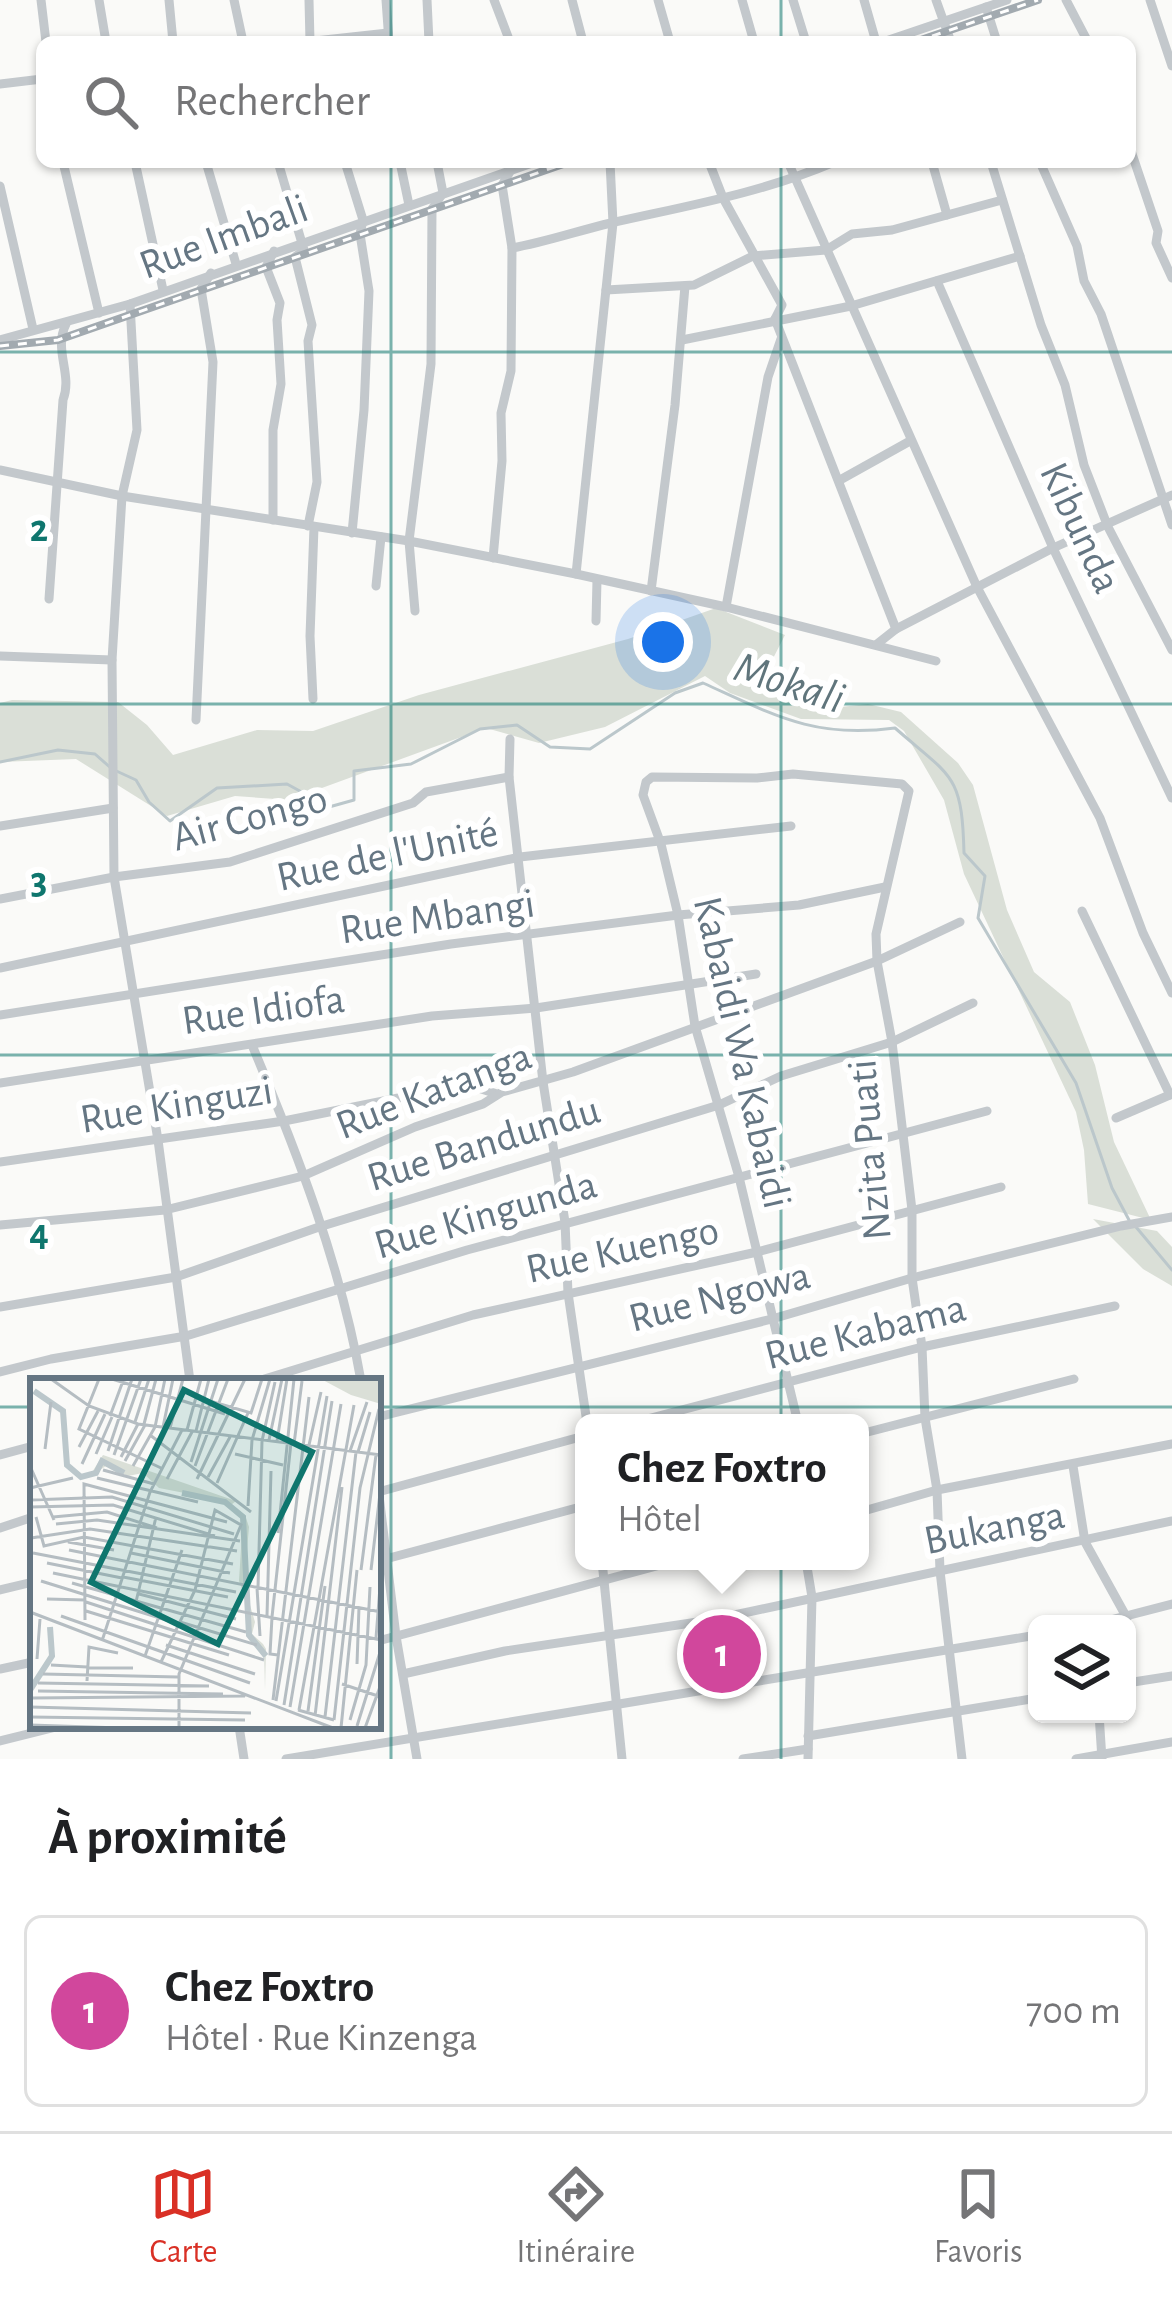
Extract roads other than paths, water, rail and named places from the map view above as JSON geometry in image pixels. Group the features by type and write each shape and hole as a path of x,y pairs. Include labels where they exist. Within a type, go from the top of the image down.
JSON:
{"street":[{"path":"41,0 45,36"},
{"path":"99,0 105,36"},
{"path":"169,0 172,36"},
{"path":"234,0 242,36"},
{"path":"308,36 309,0"},
{"path":"386,0 388,36"},
{"path":"427,0 429,36"},
{"path":"494,0 508,36"},
{"path":"572,0 581,36"},
{"path":"658,0 668,36"},
{"path":"742,0 752,36"},
{"path":"794,0 804,36"},
{"path":"864,0 882,36"},
{"path":"936,0 948,36"},
{"path":"899,36 1007,0"},
{"path":"1066,0 1085,36"},
{"path":"1150,0 1172,66"},
{"path":"986,7 995,36"},
{"path":"0,84 36,82"},
{"path":"1136,166 1158,231 1156,243 1172,278"},
{"path":"64,168 100,313"},
{"path":"136,168 163,290"},
{"path":"208,168 236,264"},
{"path":"280,168 304,250 295,256 312,325 308,341 317,482 311,526 313,699"},
{"path":"347,168 363,220 360,234 369,290 352,533"},
{"path":"401,168 410,205"},
{"path":"415,611 409,541 431,364 432,209 443,193 438,168"},
{"name":"Rue Imbali","path":"0,340 130,304 518,168"},
{"path":"576,574 613,223 610,168"},
{"path":"711,168 753,256 782,304 775,319 782,339 896,629"},
{"path":"791,168 977,587 1100,818 1143,933 1172,993"},
{"path":"512,248 636,221 820,168"},
{"path":"934,168 947,215"},
{"path":"993,168 1041,326 1065,385 1084,465 1108,527 1172,650"},
{"path":"1043,168 1077,246 1084,281 1101,314 1167,497 1172,526"},
{"path":"493,558 502,461 501,413 511,371 512,248 502,185 512,170"},
{"path":"0,186 33,329"},
{"path":"606,290 686,286 753,256 826,250 852,234 892,230 1003,200"},
{"path":"1158,231 1172,226"},
{"path":"273,520 273,430 281,384 280,303 266,267 274,251"},
{"path":"682,340 851,306 1020,256"},
{"path":"196,720 213,362 201,289 211,273"},
{"name":"Kibunda","path":"937,281 1054,548 1172,798"},
{"path":"651,591 686,286"},
{"path":"130,304 137,430 122,496 112,660 114,877 158,1140 190,1378"},
{"path":"49,599 67,388 58,340 65,325"},
{"path":"727,607 768,377 782,339"},
{"path":"839,480 910,441"},
{"path":"0,470 122,496 409,541 576,574 936,661"},
{"path":"877,644 896,629 977,587 1167,497"},
{"path":"376,586 381,537"},
{"path":"596,620 597,580"},
{"path":"0,656 112,660"},
{"path":"510,740 509,778 543,1082 566,1222 568,1293 585,1414"},
{"name":"Nzita Puati","path":"658,776 757,778 793,773 902,784 910,790 876,934 912,1210 911,1278 922,1347 925,1418 937,1490 940,1571 962,1759"},
{"name":"Kabaidi Wa Kabaidi","path":"658,776 643,788 678,915 695,1026 739,1177 796,1414"},
{"name":"Air Congo","path":"0,899 114,877 230,862 412,803 426,792 509,778"},
{"path":"0,826 113,808"},
{"name":"Rue de l'Unité","path":"0,968 520,857 791,826"},
{"name":"Rue Mbangi","path":"0,1015 530,935 799,905 885,887"},
{"path":"1082,911 1171,1095 1116,1118"},
{"name":"Rue Katanga","path":"0,1225 165,1210 303,1176 415,1127 483,1104 502,1092 543,1082 878,961 959,922"},
{"name":"Rue Idiofa","path":"0,1083 432,1016 536,1009 756,974"},
{"name":"Rue Bandundu","path":"0,1307 176,1277 319,1227 719,1105 782,1076 892,1042 973,1003"},
{"path":"252,1045 284,1121 340,1288 360,1378"},
{"name":"Rue Kinguzi","path":"0,1162 284,1121 448,1088 475,1087 492,1095 502,1092"},
{"name":"Rue Kingunda","path":"0,1372 186,1336 566,1222 987,1111"},
{"name":"Rue Kuengo","path":"269,1378 472,1315 757,1252 1001,1186"},
{"name":"Rue Ngowa","path":"381,1416 772,1319 911,1278 1172,1217"},
{"name":"Rue Kabama","path":"668,1414 922,1347 1115,1306"},
{"path":"869,1432 1074,1378"},
{"path":"381,1489 575,1438"},
{"path":"869,1509 937,1490 1172,1444"},
{"path":"0,1455 30,1447"},
{"path":"1073,1466 1085,1542 1123,1615"},
{"path":"417,1759 383,1560 575,1508"},
{"path":"0,1528 30,1518"},
{"name":"Bukanga","path":"403,1674 505,1651 711,1620 1172,1521"},
{"path":"603,1570 622,1759"},
{"path":"381,1640 641,1570"},
{"path":"743,1759 808,1754 812,1597 808,1570"},
{"path":"0,1590 30,1583"},
{"path":"1136,1617 1172,1604"},
{"path":"286,1759 1028,1637"},
{"path":"0,1669 30,1663"},
{"path":"1136,1682 1172,1676"},
{"path":"808,1736 1028,1699"},
{"path":"1099,1723 1101,1757"},
{"path":"0,1741 48,1729"},
{"path":"239,1729 244,1759"},
{"path":"1076,1759 1172,1742"}],"waterway":[{"name":"Mokali","path":"0,762 58,750 95,754 136,780 149,802 170,821 217,788 287,784 329,807 354,800 354,771 411,764 480,729 517,725 550,747 590,749 675,693 703,683 795,722 841,730 895,728 941,768 956,791 964,853 985,876 978,918 1076,1083 1112,1188 1129,1220"},
{"name":"Mokali","path":"1136,1227 1172,1270"}],"railway":[{"path":"933,36 1038,0"},
{"path":"0,346 58,340 552,168"}],"place":[{"name":"Chez Foxtro","path":"722,1654"}]}
